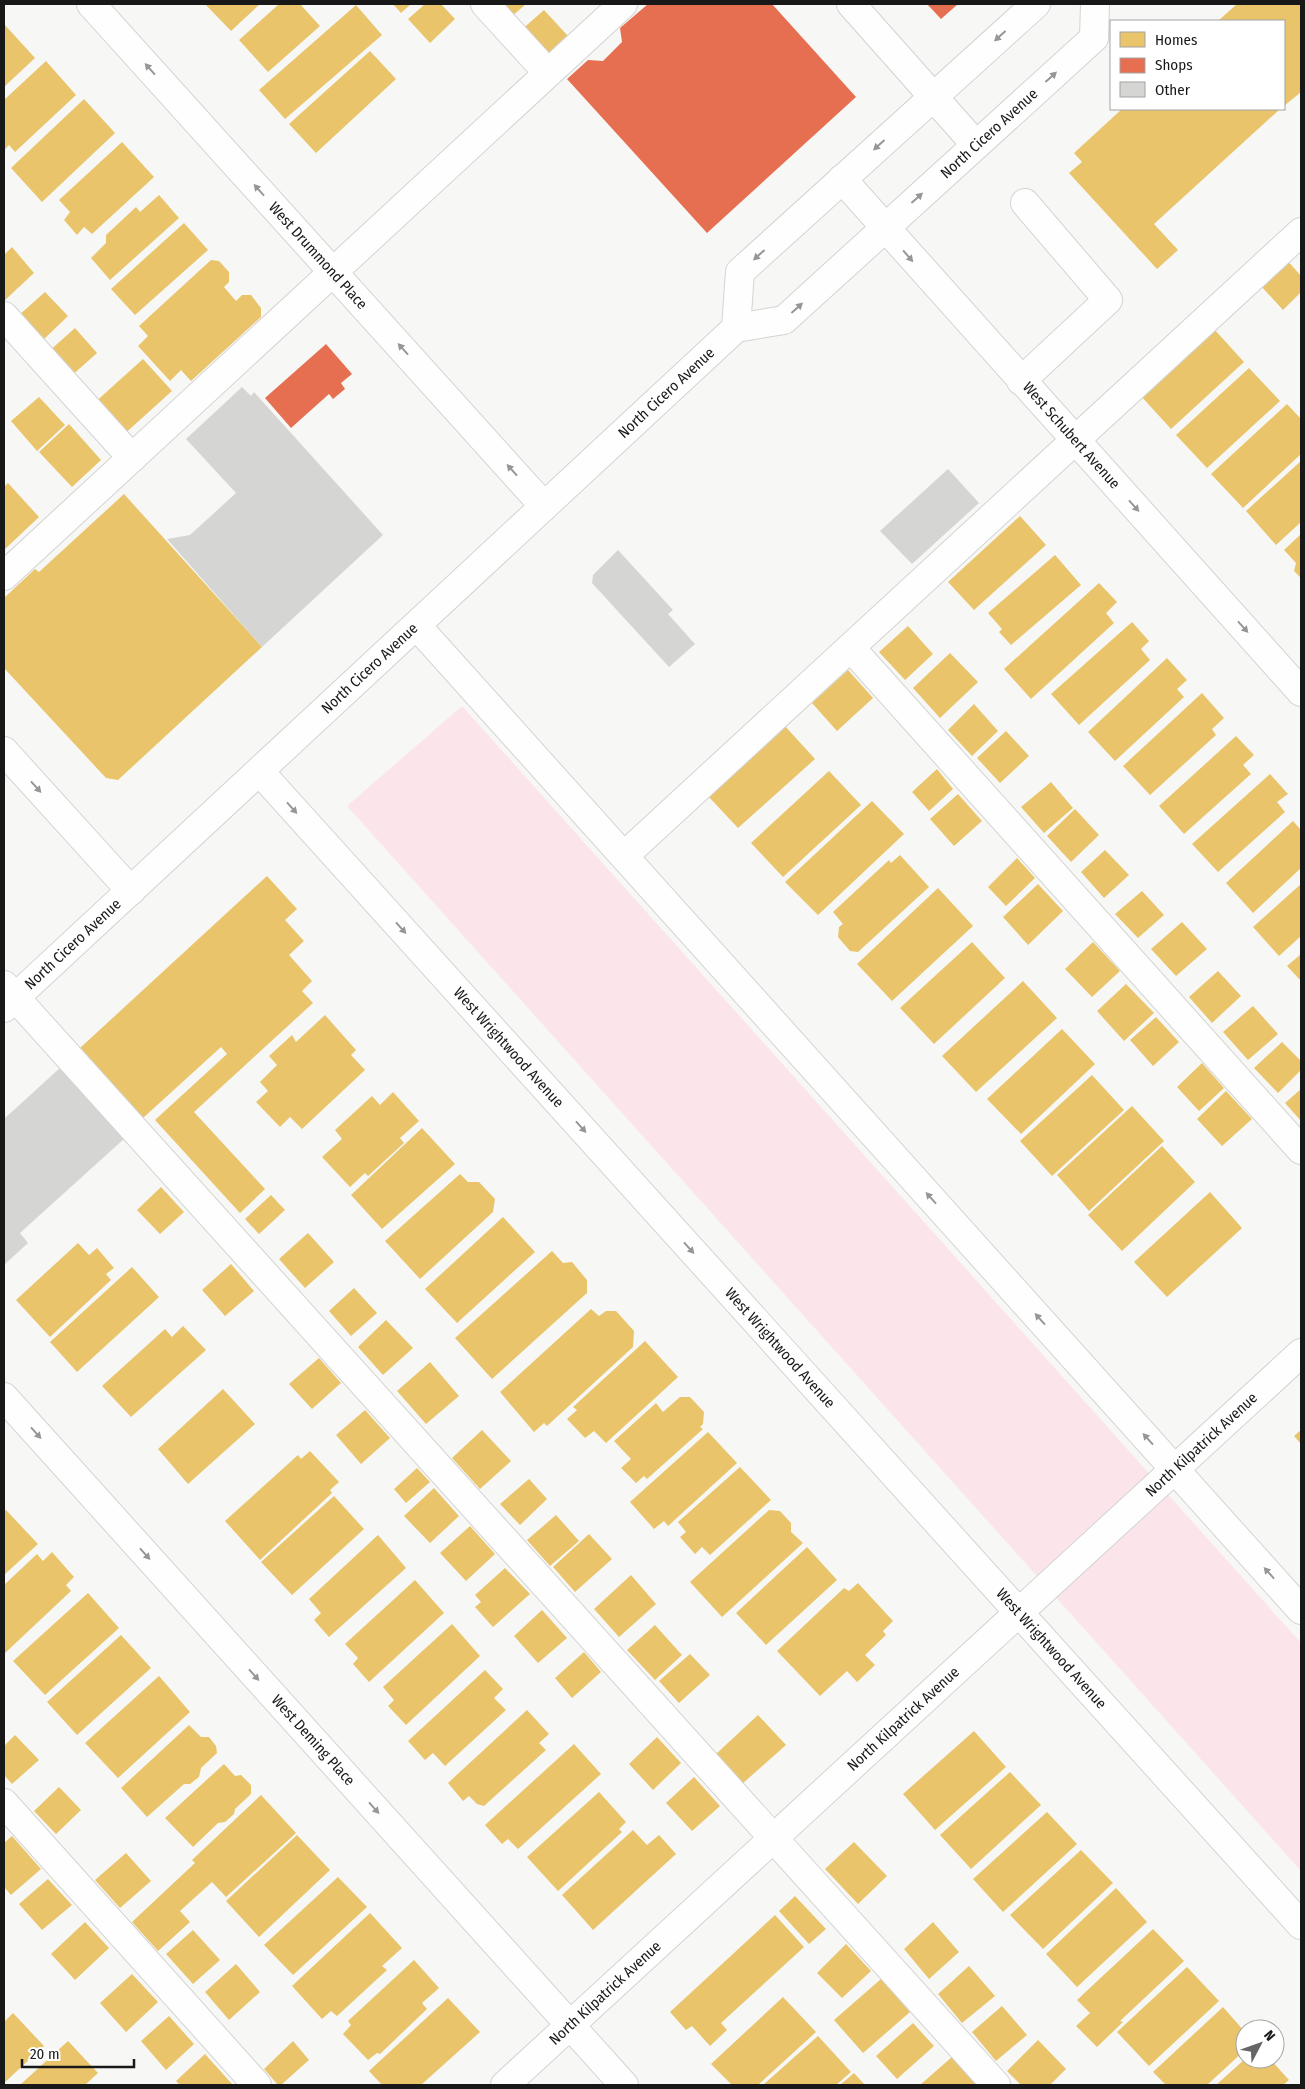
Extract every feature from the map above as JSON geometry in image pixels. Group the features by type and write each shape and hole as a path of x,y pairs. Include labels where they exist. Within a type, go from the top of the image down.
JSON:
{"street":[{"name":"West Drummond Place","path":"91,4 544,506"},
{"path":"486,4 548,73"},
{"path":"4,576 623,4"},
{"path":"851,4 976,145"},
{"path":"736,328 740,272 1036,4"},
{"name":"North Cicero Avenue","path":"8,997 131,891 736,328 784,320 1094,38 1095,4"},
{"name":"West Schubert Avenue","path":"842,179 1301,692"},
{"path":"1021,381 1108,300 1024,203"},
{"path":"624,856 852,648 1074,440 1298,242"},
{"path":"4,316 132,458"},
{"path":"417,626 1301,1610"},
{"path":"852,648 1301,1150"},
{"path":"4,751 131,891"},
{"name":"West Wrightwood Avenue","path":"260,772 1301,1924"},
{"path":"8,997 996,2085"},
{"name":"North Kilpatrick Avenue","path":"505,2085 1301,1353"},
{"name":"West Deming Place","path":"4,1397 624,2085"},
{"path":"4,1803 257,2085"}],"shaded area":[{"path":"462,706 1301,1643 1301,1871 347,806"}],"building: Homes":[{"path":"205,4 260,4 231,31"},
{"path":"277,4 300,4 320,26 268,72 239,40"},
{"path":"393,4 411,4 401,13"},
{"path":"425,4 441,4 455,19 430,43 408,19"},
{"path":"498,4 526,4 511,17"},
{"path":"1237,4 1301,4 1301,92 1285,105 1285,20 1219,20"},
{"path":"356,5 382,35 285,119 259,90"},
{"path":"544,10 568,36 544,59 519,32"},
{"path":"4,24 35,58 4,87"},
{"path":"370,51 396,79 316,153 289,124"},
{"path":"46,61 76,95 15,152 9,145 4,150 4,100"},
{"path":"84,99 115,133 42,202 11,168"},
{"path":"1121,110 1279,110 1154,224 1178,250 1157,269 1069,173 1082,162 1074,153"},
{"path":"122,142 154,177 92,234 84,227 77,235 64,220 70,212 59,200"},
{"path":"159,195 179,218 110,280 91,258 106,243 106,235 136,207 140,212"},
{"path":"184,223 208,250 135,315 111,289"},
{"path":"12,247 34,273 4,301 4,255"},
{"path":"211,260 219,261 229,272 229,282 224,287 236,301 242,295 251,295 261,308 261,317 191,381 181,370 170,381 138,346 148,336 139,326"},
{"path":"1287,260 1301,276 1301,292 1283,310 1260,285"},
{"path":"45,292 68,316 41,342 18,316"},
{"path":"75,328 97,353 69,378 47,353"},
{"path":"1214,329 1244,362 1171,429 1140,395"},
{"path":"143,359 172,391 121,437 92,405"},
{"path":"1249,368 1280,401 1207,468 1176,435"},
{"path":"39,397 65,425 37,451 11,421"},
{"path":"1287,404 1301,419 1301,454 1243,508 1211,474"},
{"path":"69,424 101,460 72,487 39,452"},
{"path":"1301,461 1301,522 1276,545 1246,511"},
{"path":"8,483 39,517 4,550 4,487"},
{"path":"124,494 262,647 118,780 106,778 4,668 4,598 35,569 39,572"},
{"path":"1020,516 1046,545 974,610 948,582"},
{"path":"1301,534 1301,578 1294,571 1296,563 1284,550"},
{"path":"1055,555 1081,585 1011,645 999,632 1002,629 988,613"},
{"path":"1099,583 1117,602 1106,613 1114,623 1031,699 1004,669"},
{"path":"1132,622 1149,641 1141,649 1150,660 1079,725 1051,694"},
{"path":"908,626 933,654 905,680 879,652"},
{"path":"950,653 978,682 940,718 913,688"},
{"path":"1167,658 1187,680 1177,689 1184,697 1115,761 1088,732"},
{"path":"848,670 873,698 837,731 812,703"},
{"path":"1202,693 1224,718 1212,729 1216,735 1150,795 1123,766"},
{"path":"974,704 998,731 972,756 948,730"},
{"path":"784,725 815,759 738,828 707,795"},
{"path":"1006,731 1029,756 1000,783 977,758"},
{"path":"1236,736 1254,755 1243,765 1251,774 1184,834 1159,806"},
{"path":"937,769 953,789 929,811 912,792"},
{"path":"829,771 861,805 783,877 751,843"},
{"path":"1270,774 1288,794 1277,802 1285,812 1218,872 1192,844"},
{"path":"1051,782 1073,808 1044,833 1021,807"},
{"path":"958,794 982,821 954,846 930,819"},
{"path":"872,801 904,834 818,915 785,882"},
{"path":"1075,809 1099,835 1071,862 1047,836"},
{"path":"1293,821 1301,830 1301,868 1253,913 1226,883"},
{"path":"1105,850 1129,875 1104,898 1081,872"},
{"path":"900,855 929,887 858,952 850,951 838,937 839,927 843,924 833,912 889,860 891,863"},
{"path":"1017,858 1035,878 1006,906 988,887"},
{"path":"267,876 297,909 285,920 304,941 289,955 312,981 302,991 313,1003 194,1112 265,1189 240,1213 155,1120 227,1054 221,1047 143,1118 80,1048"},
{"path":"1038,884 1063,911 1028,945 1003,917"},
{"path":"1301,884 1301,936 1279,956 1253,927"},
{"path":"938,888 973,926 892,1001 857,964"},
{"path":"1142,891 1164,915 1138,938 1115,914"},
{"path":"1182,922 1207,949 1176,976 1151,949"},
{"path":"972,942 1005,978 934,1044 900,1008"},
{"path":"1093,942 1120,971 1092,997 1065,969"},
{"path":"1301,954 1301,981 1287,966"},
{"path":"1218,971 1241,996 1212,1023 1189,997"},
{"path":"1023,981 1057,1018 976,1092 942,1056"},
{"path":"1126,984 1154,1013 1124,1041 1097,1011"},
{"path":"1253,1006 1278,1034 1248,1060 1223,1032"},
{"path":"325,1015 356,1050 351,1055 365,1070 302,1129 290,1117 280,1127 256,1102 268,1091 260,1082 277,1065 269,1056 292,1035 296,1042"},
{"path":"1156,1017 1179,1042 1153,1066 1130,1040"},
{"path":"1062,1029 1095,1064 1021,1134 987,1099"},
{"path":"1282,1042 1301,1061 1301,1070 1278,1093 1254,1068"},
{"path":"1202,1063 1224,1088 1199,1111 1177,1087"},
{"path":"1092,1075 1124,1110 1052,1176 1020,1141"},
{"path":"1301,1089 1301,1121 1285,1103"},
{"path":"1226,1091 1252,1119 1222,1146 1197,1119"},
{"path":"393,1092 419,1121 400,1138 404,1143 368,1176 365,1173 350,1187 322,1157 342,1139 335,1130 372,1096 380,1105"},
{"path":"1132,1106 1164,1141 1089,1211 1057,1175"},
{"path":"422,1128 455,1164 382,1229 351,1195"},
{"path":"1162,1146 1195,1182 1122,1251 1088,1215"},
{"path":"460,1174 468,1182 479,1182 495,1199 493,1212 420,1279 385,1241"},
{"path":"161,1187 184,1212 160,1234 137,1210"},
{"path":"1210,1192 1242,1228 1167,1297 1134,1262"},
{"path":"271,1195 285,1210 259,1234 245,1219"},
{"path":"503,1217 535,1252 457,1323 425,1289"},
{"path":"308,1233 334,1262 305,1288 279,1259"},
{"path":"78,1243 89,1255 97,1248 114,1268 106,1274 111,1280 50,1337 16,1300"},
{"path":"552,1251 563,1263 572,1262 587,1280 587,1293 492,1379 455,1338"},
{"path":"231,1264 254,1291 225,1316 202,1290"},
{"path":"132,1267 159,1297 77,1372 50,1342"},
{"path":"354,1288 377,1313 351,1336 329,1311"},
{"path":"591,1309 599,1316 606,1311 616,1311 634,1331 633,1347 547,1426 544,1423 534,1432 500,1392"},
{"path":"386,1320 413,1348 383,1375 358,1347"},
{"path":"183,1326 206,1350 131,1417 102,1386 165,1329 172,1337"},
{"path":"645,1341 678,1377 606,1443 594,1431 585,1438 567,1419 577,1410 573,1407"},
{"path":"319,1358 341,1383 312,1409 289,1384"},
{"path":"430,1362 459,1396 426,1424 397,1391"},
{"path":"223,1389 255,1424 188,1484 158,1449"},
{"path":"680,1397 690,1397 704,1412 703,1424 700,1427 703,1429 647,1479 644,1476 636,1483 621,1468 631,1459 614,1441 656,1403 663,1412"},
{"path":"365,1410 390,1438 361,1464 336,1435"},
{"path":"482,1430 511,1461 480,1489 452,1458"},
{"path":"1301,1430 1301,1444 1294,1436"},
{"path":"708,1432 737,1463 668,1526 664,1521 654,1529 630,1502"},
{"path":"310,1451 339,1482 330,1490 332,1493 260,1560 225,1521 298,1455 301,1459"},
{"path":"740,1467 771,1500 710,1555 702,1547 695,1554 680,1537 686,1532 678,1522"},
{"path":"417,1468 430,1482 406,1503 394,1489"},
{"path":"529,1479 547,1499 520,1525 500,1504"},
{"path":"434,1488 459,1516 430,1543 404,1516"},
{"path":"334,1496 364,1529 292,1595 261,1562"},
{"path":"6,1510 38,1544 4,1575 4,1512"},
{"path":"769,1510 780,1511 791,1523 791,1532 803,1543 722,1617 690,1582"},
{"path":"556,1515 579,1541 550,1566 527,1540"},
{"path":"470,1526 495,1554 466,1581 440,1553"},
{"path":"589,1534 612,1559 575,1592 553,1567"},
{"path":"378,1535 406,1568 329,1637 314,1620 321,1613 309,1599"},
{"path":"807,1547 837,1580 766,1645 736,1613"},
{"path":"52,1552 74,1577 66,1585 71,1591 4,1654 4,1585 37,1554 43,1561"},
{"path":"505,1568 530,1594 493,1627 475,1607 481,1602 475,1595"},
{"path":"631,1575 656,1604 619,1637 594,1609"},
{"path":"415,1580 444,1613 369,1682 353,1664 358,1658 345,1644"},
{"path":"858,1583 893,1621 883,1631 886,1635 865,1655 875,1665 857,1682 847,1671 820,1696 777,1651 844,1588 849,1591"},
{"path":"88,1593 119,1628 45,1695 13,1661"},
{"path":"542,1610 567,1638 538,1663 514,1636"},
{"path":"452,1624 480,1656 406,1725 388,1706 394,1700 383,1687"},
{"path":"655,1625 682,1655 655,1680 627,1650"},
{"path":"121,1635 151,1668 77,1735 47,1702"},
{"path":"584,1652 601,1672 572,1698 555,1678"},
{"path":"690,1654 710,1675 679,1703 659,1681"},
{"path":"485,1670 503,1689 494,1698 506,1710 445,1766 433,1753 425,1760 408,1741"},
{"path":"159,1676 190,1712 118,1778 85,1743"},
{"path":"527,1710 549,1734 539,1743 546,1750 484,1806 477,1804 469,1796 463,1801 448,1783"},
{"path":"758,1715 786,1745 742,1784 716,1754"},
{"path":"189,1725 201,1737 209,1737 216,1746 217,1753 201,1768 199,1777 190,1784 184,1784 147,1817 121,1788"},
{"path":"974,1731 1006,1767 935,1830 903,1794"},
{"path":"15,1735 39,1760 12,1784 4,1775 4,1746"},
{"path":"657,1737 681,1763 653,1790 629,1764"},
{"path":"574,1744 601,1774 518,1849 508,1839 502,1844 485,1825"},
{"path":"224,1764 235,1776 241,1775 251,1785 251,1794 235,1809 234,1814 225,1822 218,1823 193,1847 165,1818"},
{"path":"1010,1772 1041,1805 971,1869 940,1835"},
{"path":"694,1777 720,1806 692,1831 666,1803"},
{"path":"59,1787 81,1810 56,1834 34,1811"},
{"path":"599,1792 626,1822 619,1829 622,1832 558,1891 527,1857"},
{"path":"261,1795 296,1833 226,1897 212,1882 180,1911 190,1922 158,1951 132,1922 195,1863 192,1860"},
{"path":"1047,1812 1077,1844 1003,1912 973,1879"},
{"path":"633,1830 647,1845 659,1835 676,1854 593,1930 562,1895"},
{"path":"297,1835 330,1870 259,1937 226,1901"},
{"path":"12,1836 41,1869 11,1895 4,1887 4,1843"},
{"path":"854,1842 887,1876 858,1904 825,1869"},
{"path":"1081,1850 1113,1883 1043,1949 1010,1915"},
{"path":"126,1853 151,1881 120,1908 95,1880"},
{"path":"338,1877 367,1907 293,1975 264,1945"},
{"path":"48,1879 72,1905 42,1930 19,1904"},
{"path":"1116,1888 1147,1922 1077,1987 1046,1954"},
{"path":"795,1896 826,1929 809,1944 779,1911"},
{"path":"370,1913 402,1948 382,1966 387,1970 337,2016 331,2011 322,2019 292,1986"},
{"path":"775,1915 804,1947 721,2023 727,2030 710,2046 692,2026 686,2030 670,2012"},
{"path":"85,1922 109,1948 75,1980 51,1954"},
{"path":"933,1922 959,1952 929,1979 904,1949"},
{"path":"1153,1929 1184,1961 1120,2021 1123,2022 1097,2047 1076,2026 1090,2013 1077,2000"},
{"path":"193,1930 220,1960 193,1984 166,1954"},
{"path":"846,1944 871,1971 842,1998 817,1973"},
{"path":"414,1960 439,1988 422,2003 427,2009 380,2054 377,2053 368,2060 343,2034 351,2025 348,2021"},
{"path":"236,1964 260,1992 229,2020 205,1992"},
{"path":"969,1966 995,1996 962,2023 938,1994"},
{"path":"1187,1967 1219,2001 1149,2066 1117,2032"},
{"path":"132,1974 158,2002 126,2032 100,2003"},
{"path":"881,1979 910,2012 863,2053 834,2020"},
{"path":"783,1997 816,2032 758,2085 732,2085 711,2064"},
{"path":"448,1998 480,2032 421,2085 382,2085 369,2071"},
{"path":"1002,2006 1027,2035 996,2061 972,2032"},
{"path":"1223,2007 1235,2021 1235,2059 1207,2085 1166,2085 1153,2072"},
{"path":"13,2013 44,2046 4,2083 4,2022"},
{"path":"169,2016 194,2044 166,2070 141,2041"},
{"path":"913,2023 934,2046 897,2079 876,2056"},
{"path":"818,2036 851,2072 836,2085 763,2085"},
{"path":"1038,2040 1066,2069 1050,2085 1021,2085 1007,2071"},
{"path":"68,2041 98,2073 85,2085 20,2085"},
{"path":"293,2041 309,2060 281,2085 278,2085 264,2069"},
{"path":"205,2054 232,2084 180,2085 176,2081"},
{"path":"953,2056 976,2083 973,2085 920,2085"},
{"path":"1235,2068 1279,2069 1289,2080 1283,2085 1216,2085"},
{"path":"854,2073 865,2085 840,2085"}],"building: Shops":[{"path":"648,4 772,4 856,97 707,233 567,79 588,60 603,61 622,42 620,28"},
{"path":"927,4 958,4 941,19"},
{"path":"326,344 352,374 341,383 345,389 333,399 329,394 291,428 265,398"}],"building: Other":[{"path":"242,387 251,396 254,392 383,535 262,647 167,539 190,535 236,493 186,439"},
{"path":"948,469 979,503 912,564 880,531"},
{"path":"618,550 673,610 668,614 695,644 669,667 592,583 593,575"},
{"path":"61,1067 125,1138 20,1233 28,1243 4,1265 4,1119"}]}
